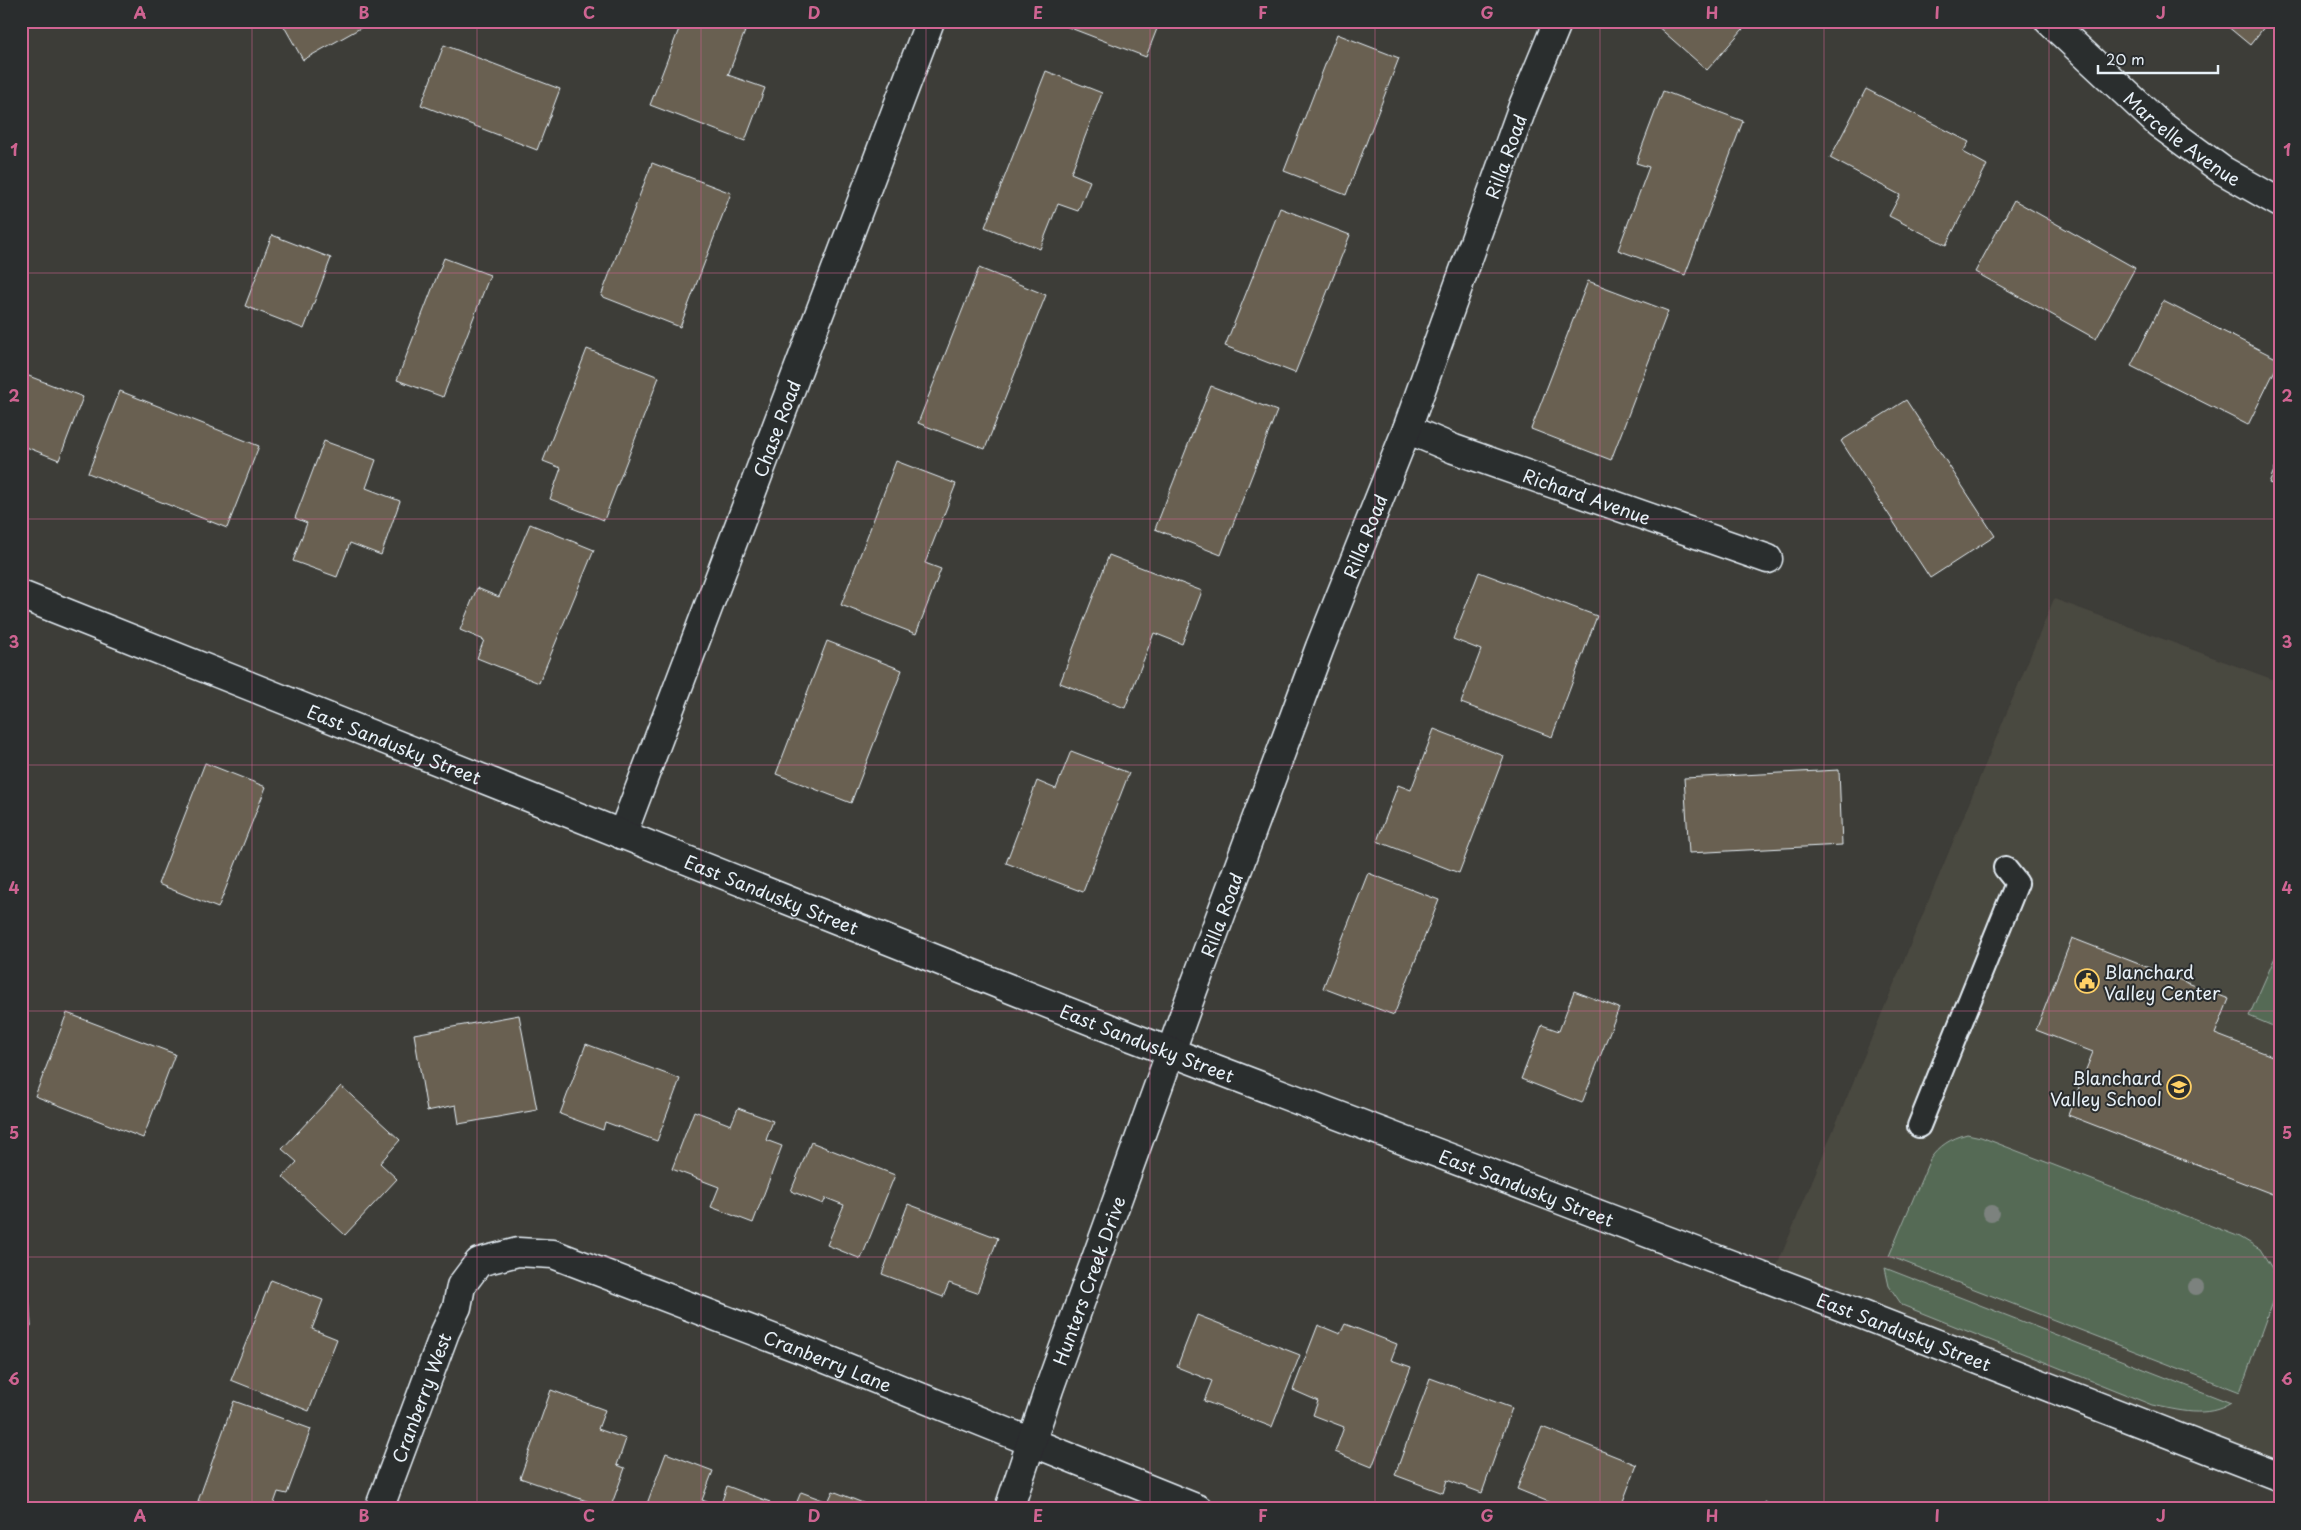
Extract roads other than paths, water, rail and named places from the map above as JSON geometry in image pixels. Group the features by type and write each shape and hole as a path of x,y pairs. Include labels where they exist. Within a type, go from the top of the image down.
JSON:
{"street":[{"name":"Chase Road","path":"622,835 930,21"},
{"name":"Rilla Road","path":"1170,1051 1320,647 1407,430 1523,106 1558,21"},
{"name":"Marcelle Avenue","path":"2049,21 2158,124 2222,170 2280,203"},
{"name":"Richard Avenue","path":"1407,430 1454,449 1768,558"},
{"name":"East Sandusky Street","path":"21,595 1170,1051 1845,1308 2280,1477"},
{"name":"Hunters Creek Drive","path":"1009,1509 1030,1441 1170,1051"},
{"name":"Cranberry Lane","path":"461,1286 479,1262 518,1252 553,1254 806,1351 1198,1509"},
{"name":"Cranberry West","path":"380,1509 445,1332 457,1307 461,1286"}],"lane":[{"path":"1919,1126 2017,883 2005,868"}],"place":[{"name":"Blanchard Valley Center","path":"2087,981"},
{"name":"Blanchard Valley School","path":"2179,1087"}]}
